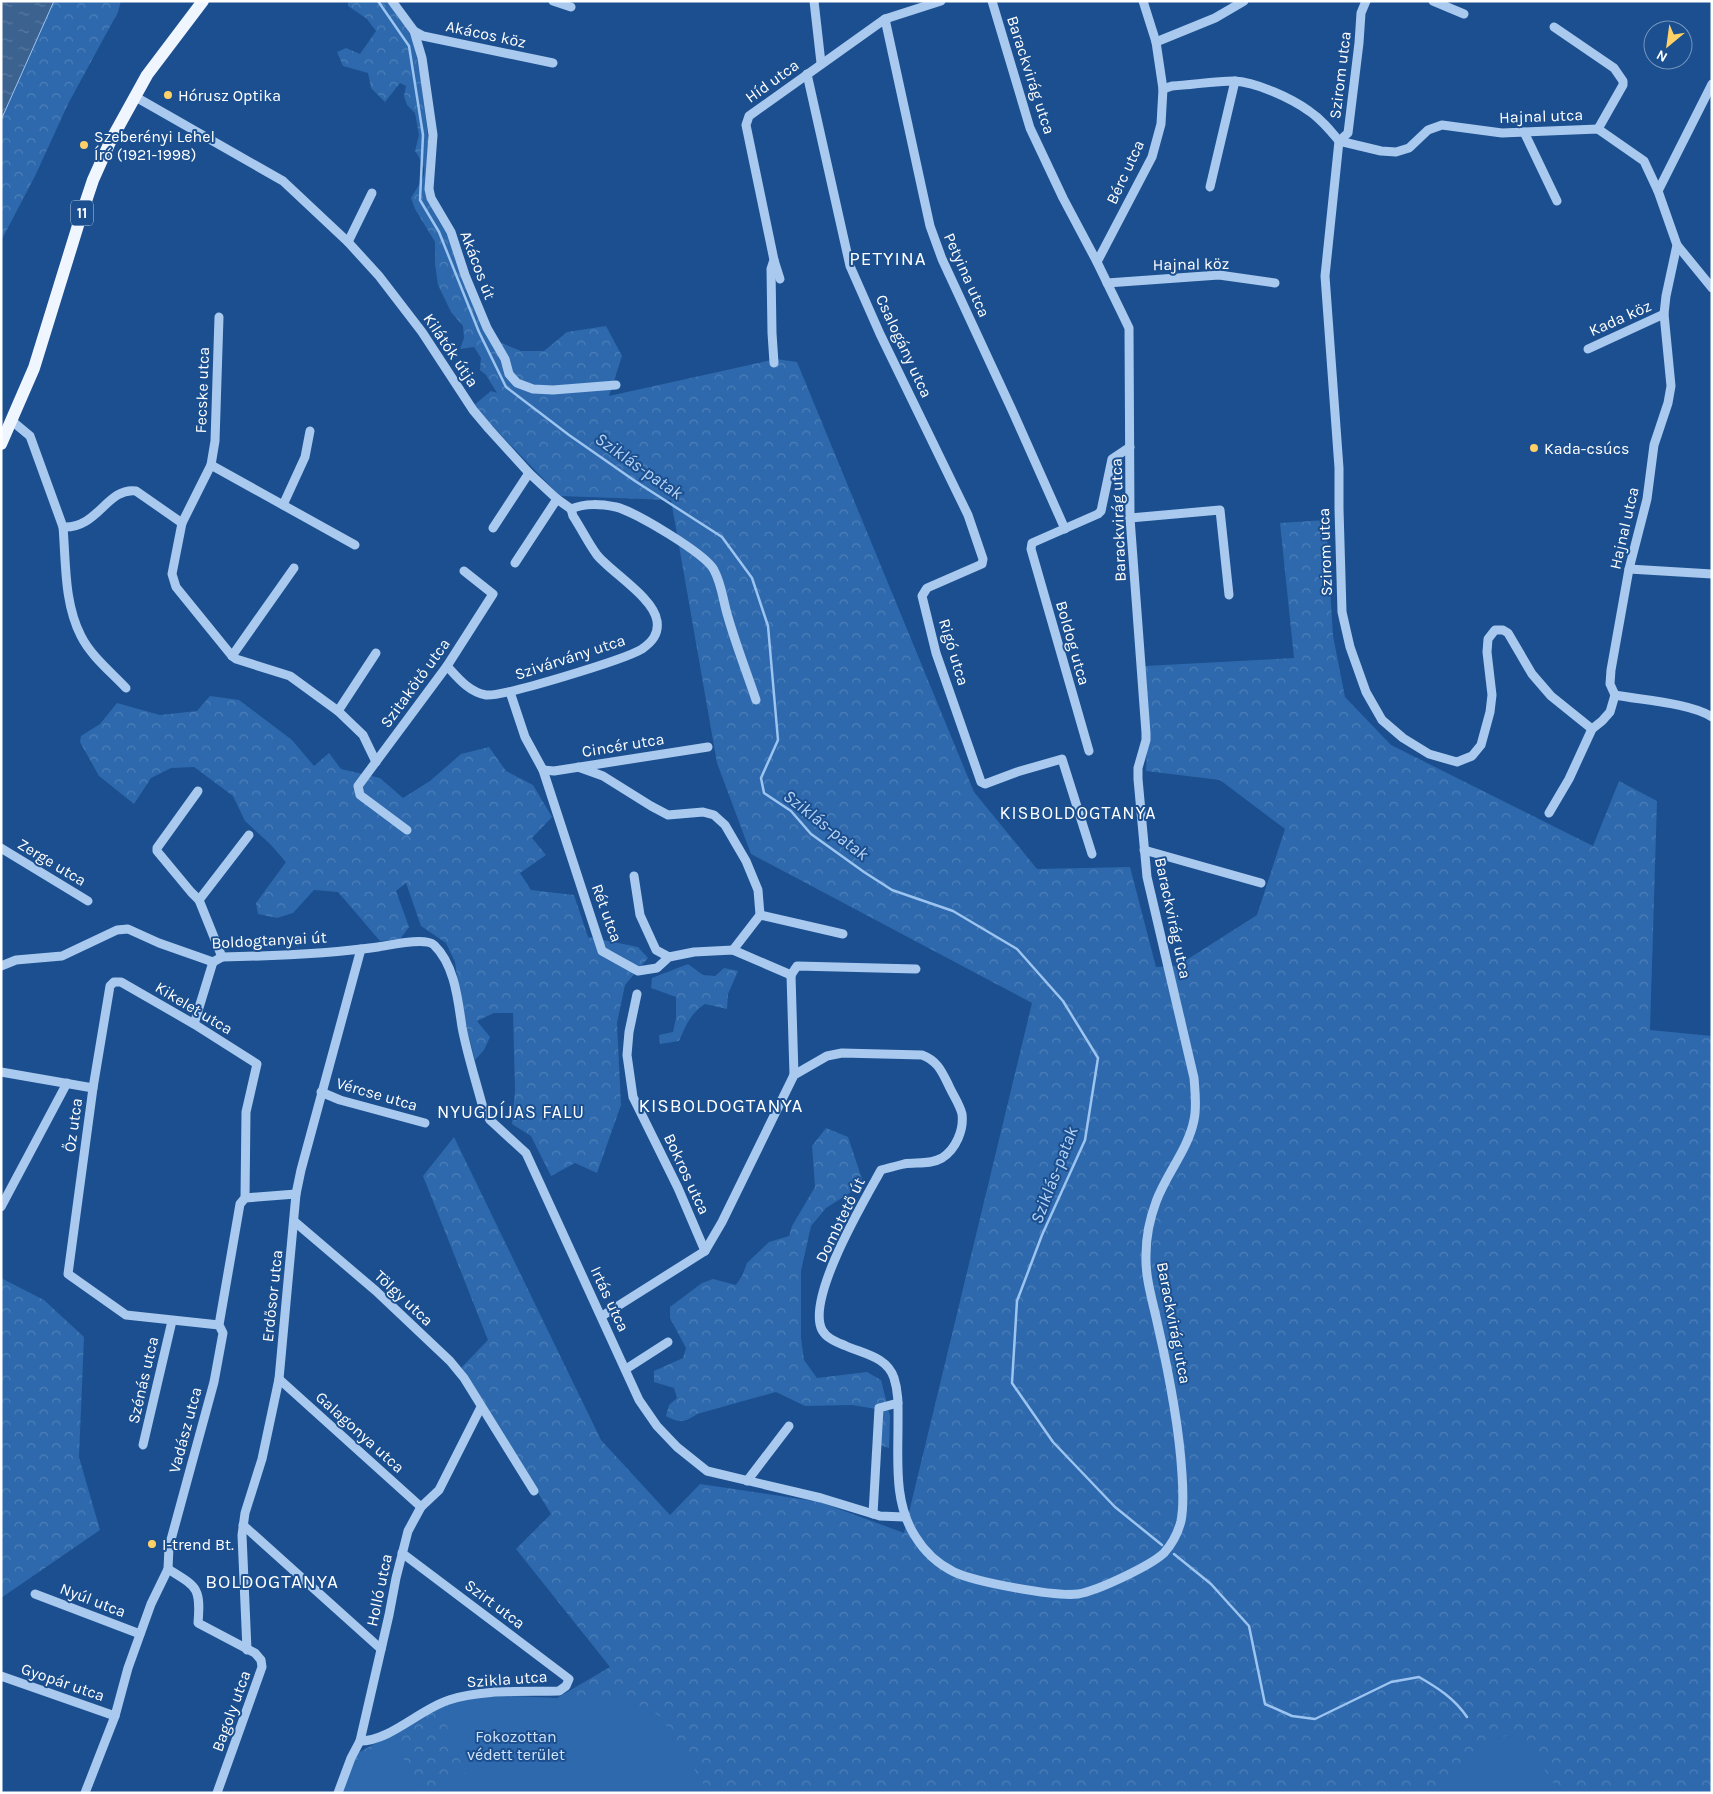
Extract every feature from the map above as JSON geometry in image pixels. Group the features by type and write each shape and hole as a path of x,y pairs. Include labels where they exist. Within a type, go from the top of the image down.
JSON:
{"main road":[{"name":"11","path":"1,444 34,368 93,180 110,142 134,96 167,47 203,1"}],"street":[{"name":"Akácos út","path":"392,1 414,31 422,58 433,135 429,189 431,198 451,232 465,275 487,328 505,360 509,374 517,383 533,388 553,390 616,385"},
{"path":"553,1 571,7"},
{"path":"814,1 821,64"},
{"name":"Híd utca","path":"780,278 774,260 746,120 885,19 941,1"},
{"name":"Barackvirág utca","path":"904,1517 926,1552 955,1572 980,1580 1064,1594 1091,1591 1106,1585 1162,1554 1174,1540 1181,1521 1183,1498 1180,1442 1168,1369 1147,1276 1146,1254 1149,1228 1156,1201 1186,1142 1194,1122 1196,1103 1194,1078 1147,877 1144,850 1138,768 1146,734 1130,518 1129,328 1030,128 992,1"},
{"name":"Bérc utca","path":"1097,262 1152,157 1161,124 1163,89 1156,42 1143,1"},
{"path":"1156,42 1215,18 1244,1"},
{"name":"Szirom utca","path":"1366,1 1361,13 1348,133 1339,141 1325,276 1339,468 1342,612 1350,647 1366,692 1382,720 1403,738 1429,754 1457,762 1472,756 1481,745 1490,712 1492,695 1487,652 1488,639 1495,630 1503,630 1508,633 1532,674 1551,696 1592,729"},
{"path":"1434,1 1464,14"},
{"name":"Petyina utca","path":"885,19 930,226 942,259 1065,529"},
{"path":"1554,27 1614,68 1624,81 1598,129"},
{"name":"Akácos köz","path":"414,31 423,36 553,63"},
{"name":"Csalogány utca","path":"807,74 850,266 880,334 968,515 983,559 982,564"},
{"path":"1210,187 1235,81"},
{"path":"1163,89 1172,86 1235,81 1257,86 1283,96 1308,110 1325,124 1339,141"},
{"path":"1658,191 1712,84"},
{"name":"Kilátók útja","path":"134,96 283,181 348,242 378,276 422,332 473,410 529,473 557,499"},
{"name":"Hajnal utca","path":"1339,141 1381,151 1396,152 1409,148 1428,130 1442,125 1487,132 1598,129 1644,161 1658,191 1677,245 1664,314 1671,386 1668,403 1654,445 1647,499 1629,569 1611,670 1610,684 1615,696"},
{"path":"1524,132 1557,200"},
{"path":"348,242 372,194"},
{"path":"1677,245 1712,288"},
{"name":"Híd utca","path":"774,260 771,269 774,363"},
{"name":"Hajnal köz","path":"1107,283 1219,275 1275,283"},
{"name":"Kada köz","path":"1588,349 1664,314"},
{"name":"Fecske utca","path":"219,317 215,440 212,465 182,523 172,574 176,587 232,656"},
{"path":"12,421 30,436 63,527 65,566 71,606 81,636 93,653 126,688"},
{"path":"283,505 305,457 310,431"},
{"path":"1065,529 1102,511 1112,459 1130,447"},
{"path":"212,465 355,545"},
{"path":"493,528 529,473"},
{"path":"63,527 73,528 86,523 121,492 128,490 136,492 182,523"},
{"path":"515,563 557,499"},
{"name":"Szivárvány utca","path":"510,692 618,659 641,650 657,634 657,621 653,611 634,589 597,555 573,516 571,509 557,499"},
{"path":"571,509 584,504 617,507 636,515 693,551 713,568 721,585 728,617 756,700"},
{"path":"1130,518 1220,510 1229,595"},
{"name":"Boldog utca","path":"1065,529 1032,544 1031,549 1089,751"},
{"name":"Rigó utca","path":"982,564 927,588 922,596 936,653 981,782 985,784 1017,772 1062,759 1092,854"},
{"path":"294,568 232,656 236,659 290,676 338,711 363,735 376,762"},
{"path":"1629,569 1712,574"},
{"name":"Szitakötő utca","path":"407,830 360,795 358,786 447,666 494,594 464,571"},
{"path":"338,711 376,653"},
{"path":"447,666 468,687 477,692 488,695 510,692"},
{"name":"Rét utca","path":"510,692 525,737 543,770 602,951 638,971 657,968 669,957 694,952 733,950 791,976"},
{"path":"1549,812 1569,779 1592,729 1610,712 1615,696 1677,705 1712,716"},
{"name":"Cincér utca","path":"543,770 554,771 578,768 708,747"},
{"path":"578,768 603,776 651,806 668,814 703,812 714,815 725,825 746,861 758,890 760,915 733,950"},
{"path":"198,791 157,848 157,851 199,900 222,957"},
{"path":"199,900 249,835"},
{"name":"Zerge utca","path":"1,848 88,902"},
{"path":"1144,850 1261,882"},
{"path":"634,876 640,916 656,950 669,957"},
{"path":"760,915 842,934"},
{"name":"Boldogtanyai út","path":"1,966 16,960 62,956 117,930 128,929 159,943 212,962 222,957 289,955 361,950 418,942 431,943"},
{"name":"Irtás utca","path":"431,943 436,947 450,972 459,999 462,1027 483,1108 490,1120 526,1153 639,1400 656,1426 706,1472 821,1498 873,1514 904,1517"},
{"name":"Erdősor utca","path":"247,1650 242,1535 245,1513 262,1459 278,1379 295,1222 296,1194 321,1092 361,950"},
{"path":"194,1024 212,962"},
{"path":"602,1316 705,1251 722,1222 794,1075 791,976 797,966 916,969"},
{"name":"Kikelet utca","path":"114,982 121,982 194,1024 257,1064"},
{"name":"Őz utca","path":"114,982 110,986 93,1088 68,1274 126,1315 172,1321"},
{"name":"Bokros utca","path":"637,994 629,1032 627,1055 633,1097 678,1188 705,1251"},
{"name":"Dombtető út","path":"794,1075 826,1056 842,1053 922,1055 930,1058 938,1065 962,1112 960,1134 954,1146 942,1158 924,1164 904,1164 881,1170 838,1252 824,1290 818,1315 821,1329 827,1338 879,1358 890,1369 898,1394 898,1482 904,1517"},
{"name":"Vadász utca","path":"85,1793 115,1716 128,1668 151,1604 168,1570 169,1547 214,1382 224,1333 219,1325 238,1212 240,1204 245,1198 246,1112 257,1064"},
{"path":"1,1072 93,1088"},
{"path":"1,1207 64,1091 66,1083"},
{"name":"Vércse utca","path":"321,1092 340,1100 425,1123"},
{"path":"245,1198 296,1194"},
{"name":"Tölgy utca","path":"295,1222 376,1291 450,1361 464,1378 534,1491"},
{"path":"172,1321 219,1325"},
{"name":"Szénás utca","path":"144,1446 172,1321"},
{"path":"626,1369 668,1342"},
{"name":"Galagonya utca","path":"278,1379 421,1508"},
{"path":"873,1514 879,1408 898,1403"},
{"name":"Holló utca","path":"338,1793 351,1758 360,1741 408,1531 421,1508 439,1490 481,1407"},
{"path":"748,1481 789,1426"},
{"path":"243,1526 381,1649"},
{"name":"Szirt utca","path":"402,1553 569,1679"},
{"name":"Bagoly utca","path":"168,1570 194,1586 200,1601 198,1623 255,1653 261,1660 262,1667 217,1793"},
{"name":"Nyúl utca","path":"35,1594 140,1634"},
{"name":"Gyopár utca","path":"1,1676 115,1716"},
{"name":"Szikla utca","path":"360,1741 378,1738 437,1704 451,1699 472,1694 559,1691 566,1686 569,1679"}],"green space":[{"path":"54,1 121,1 118,12 68,104 35,176 1,241 1,120"},
{"path":"348,1 387,1 408,30 414,44 421,80 429,145 426,192 438,220 448,235 487,337 521,351 544,351 567,332 606,326 622,356 609,396 776,359 797,362 974,792 1037,869 1130,867 1156,967 1177,966 1257,915 1285,829 1220,780 1146,771 1148,724 1145,666 1294,658 1280,523 1326,520 1333,636 1345,697 1391,745 1593,846 1619,781 1657,801 1650,1030 1712,1036 1712,1793 342,1793 356,1754 465,1694 557,1698 610,1667 516,1549 551,1514 461,1368 488,1340 423,1176 454,1137 601,1440 670,1515 700,1484 820,1502 904,1533 1032,1003 751,854 717,763 671,500 560,496 473,406 491,391 497,393 486,375 480,370 481,358 474,347 460,349 464,338 463,326 451,312 438,285 435,264 435,242 415,209 411,198 424,175 423,165 415,151 419,135 415,113 407,105 404,96 406,86 400,83 385,102 371,88 368,73 343,66 337,52 346,48 360,54 376,31 367,19 348,6"},
{"path":"210,696 239,700 292,740 314,766 329,753 341,769 380,778 403,798 430,781 461,754 489,747 506,771 533,785 552,817 532,838 546,855 520,873 531,890 574,895 588,937 638,947 648,958 625,985 617,1023 621,1105 597,1173 575,1163 551,1176 531,1136 512,1124 515,1090 513,1013 494,1013 477,1021 490,1037 484,1050 475,1060 462,1010 455,962 446,943 421,926 406,883 396,891 409,927 400,939 380,941 338,892 314,890 293,913 277,918 258,914 256,903 286,862 245,821 233,796 194,767 171,768 151,778 134,804 99,776 80,742 81,736 100,724 117,703 160,715 197,711"},
{"path":"688,964 703,975 715,976 724,968 738,971 728,994 727,1009 705,1004 692,1016 679,1041 660,1044 659,1035 673,1032 676,1018 676,997 651,988 652,978"},
{"path":"826,1128 848,1137 862,1179 856,1189 826,1208 811,1226 801,1271 801,1338 804,1360 817,1378 867,1372 881,1380 890,1416 889,1448 879,1445 876,1409 852,1405 805,1406 776,1392 697,1414 685,1420 678,1421 666,1416 669,1405 677,1398 674,1388 654,1382 654,1371 683,1358 686,1348 670,1318 670,1307 702,1283 713,1279 736,1285 747,1263 769,1242 789,1236 792,1226 815,1187 812,1146"},
{"path":"1,1278 44,1300 84,1337 79,1457 100,1530 1,1598"},
{"name":"Fokozottan védett terület","path":"465,1697 582,1700 623,1697 660,1716 709,1793 425,1793 466,1776 443,1716"},
{"path":"1512,1734 1532,1751 1560,1793 1442,1793 1444,1787 1494,1740"},
{"path":"395,1738 418,1793 346,1793 360,1754"}],"water":[{"path":"1,1 54,1 1,120"}],"waterway":[{"name":"Sziklás-patak","path":"378,1 409,46 423,135 420,200 439,232 479,332 506,387 569,435 635,481 722,537 752,578 768,626 778,740 761,778 764,793 791,811 811,834 892,890 953,911 1017,949 1063,1001 1098,1058 1085,1140 1042,1235 1017,1301 1012,1383 1053,1442 1115,1507 1162,1545"},
{"name":"Sziklás-patak","path":"1174,1554 1211,1584 1249,1626 1265,1704 1292,1716 1315,1719 1391,1682 1419,1677 1445,1694 1457,1704 1467,1717"}],"place":[{"name":"Hórusz Optika","path":"168,95"},
{"name":"Szeberényi Lehel Író (1921-1998)","path":"84,145"},
{"name":"Kada-csúcs","path":"1534,448"},
{"name":"I-trend Bt.","path":"152,1544"}],"district":[{"name":"PETYINA","path":"888,259"},
{"name":"KISBOLDOGTANYA","path":"1078,813"},
{"name":"KISBOLDOGTANYA","path":"721,1106"},
{"name":"NYUGDÍJAS FALU","path":"511,1112"},
{"name":"BOLDOGTANYA","path":"272,1582"}]}
